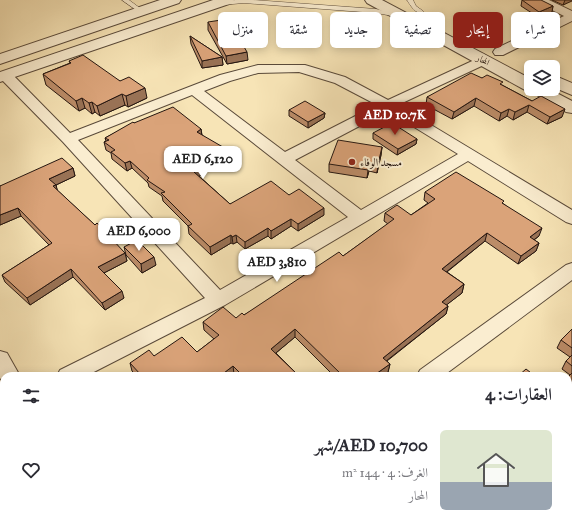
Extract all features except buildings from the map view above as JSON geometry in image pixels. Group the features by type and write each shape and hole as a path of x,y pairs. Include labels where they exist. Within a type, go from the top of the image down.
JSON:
{"street":[{"path":"0,59 174,0"},
{"path":"398,0 411,12"},
{"path":"540,0 572,15"},
{"name":"المحار","path":"373,1 403,12"},
{"path":"216,2 168,20 3,76 68,139 218,300"},
{"path":"445,29 505,55 572,15"},
{"name":"المحار","path":"445,35 483,60 524,82"},
{"path":"284,159 388,105 483,60"},
{"path":"68,139 225,78 258,69 300,68 340,80 388,105 572,218"},
{"path":"560,84 572,90"},
{"path":"194,90 360,218"},
{"path":"549,96 572,108"},
{"path":"75,372 218,300 468,155"},
{"path":"432,372 572,270"},
{"path":"0,359 8,372"}],"lane":[{"path":"125,0 141,11"},
{"path":"410,0 416,12"},
{"path":"216,2 244,1 390,13"}],"place":[{"name":"مسجد الوفاء","path":"352,162"}]}
